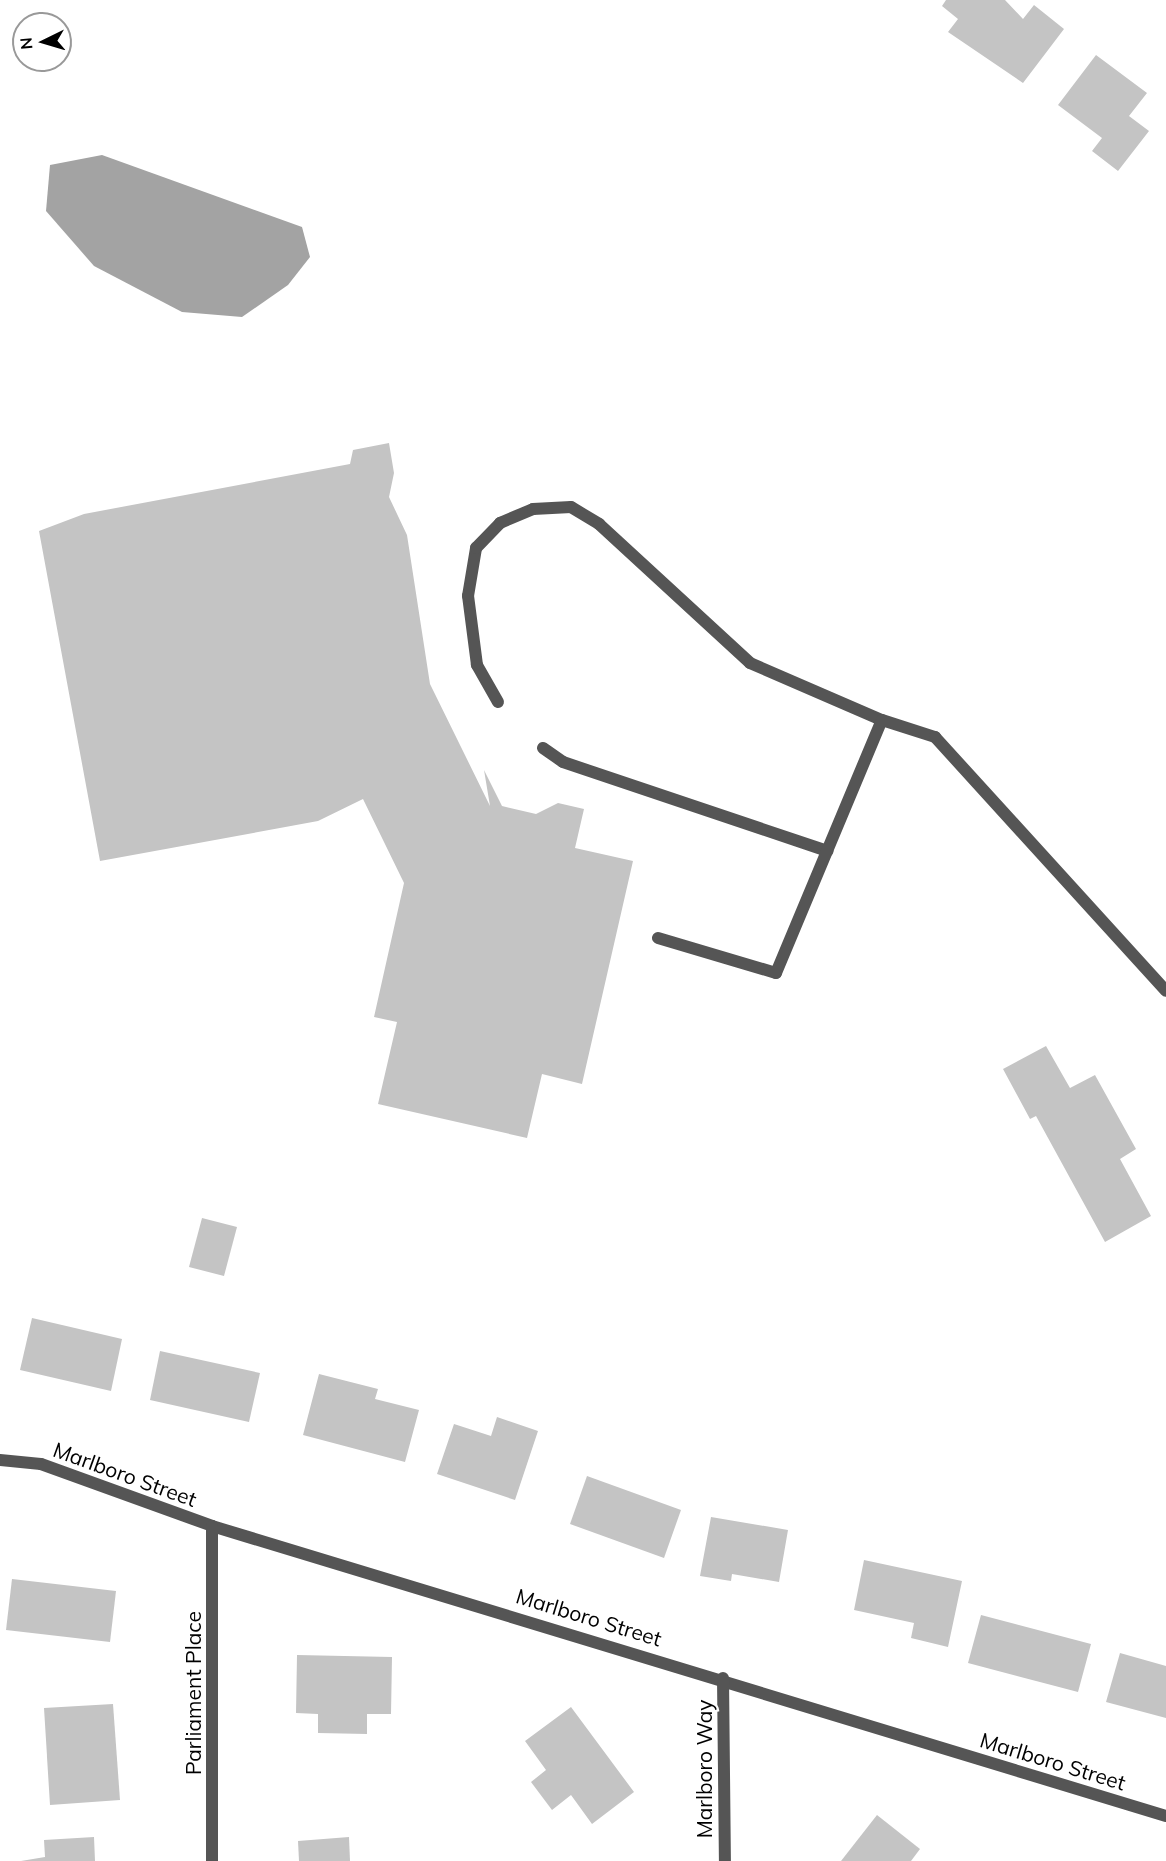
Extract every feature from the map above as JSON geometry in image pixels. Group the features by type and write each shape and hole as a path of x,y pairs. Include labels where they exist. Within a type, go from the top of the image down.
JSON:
{"street":[{"path":"498,702 477,664 468,596 476,548 500,523 533,509 571,507 599,524 750,663 882,720 935,737 1166,991"},
{"path":"658,938 776,973 882,720"},
{"path":"543,748 563,762 827,851"},
{"name":"Marlboro Street","path":"0,1460 41,1464 212,1526 723,1678 1166,1816"},
{"name":"Parliament Place","path":"212,1526 212,1861"},
{"name":"Marlboro Way","path":"723,1678 725,1861"}],"shaded area":[{"path":"102,155 302,227 310,257 288,285 242,317 182,312 94,266 46,211 50,165"}],"building":[{"path":"946,0 1005,0 1023,19 1034,5 1064,29 1023,83 948,32 958,19 942,6"},
{"path":"1096,55 1147,93 1129,116 1149,131 1118,171 1092,151 1102,138 1058,105"},
{"path":"389,443 394,473 389,497 407,535 430,684 490,806 484,770 502,806 536,814 558,803 584,809 575,848 633,861 582,1084 542,1074 527,1138 378,1104 397,1022 374,1017 404,883 363,799 318,821 100,861 39,531 84,514 350,464 353,450"},
{"path":"1046,1046 1070,1088 1095,1075 1136,1149 1120,1159 1151,1216 1105,1242 1036,1116 1030,1119 1003,1069"},
{"path":"202,1218 237,1227 224,1276 189,1267"},
{"path":"32,1318 122,1339 111,1391 20,1370"},
{"path":"160,1351 260,1373 249,1422 150,1400"},
{"path":"319,1374 378,1389 375,1399 419,1410 405,1462 303,1435"},
{"path":"497,1417 538,1431 515,1500 437,1474 454,1424 491,1436"},
{"path":"587,1476 681,1510 664,1558 570,1524"},
{"path":"711,1517 788,1530 779,1582 732,1574 731,1581 700,1576"},
{"path":"864,1560 962,1581 948,1647 911,1638 914,1623 854,1610"},
{"path":"12,1579 116,1591 110,1642 6,1630"},
{"path":"981,1615 1091,1644 1078,1692 968,1663"},
{"path":"1120,1653 1166,1666 1166,1718 1106,1702"},
{"path":"297,1655 392,1657 391,1714 367,1714 367,1734 318,1733 318,1714 296,1713"},
{"path":"113,1704 120,1800 50,1805 44,1708"},
{"path":"571,1707 634,1792 592,1824 571,1795 552,1810 531,1782 546,1770 525,1741"},
{"path":"877,1815 920,1849 911,1861 841,1861"},
{"path":"94,1837 95,1861 21,1861 45,1857 44,1840"},
{"path":"349,1837 350,1861 299,1861 298,1841"}]}
